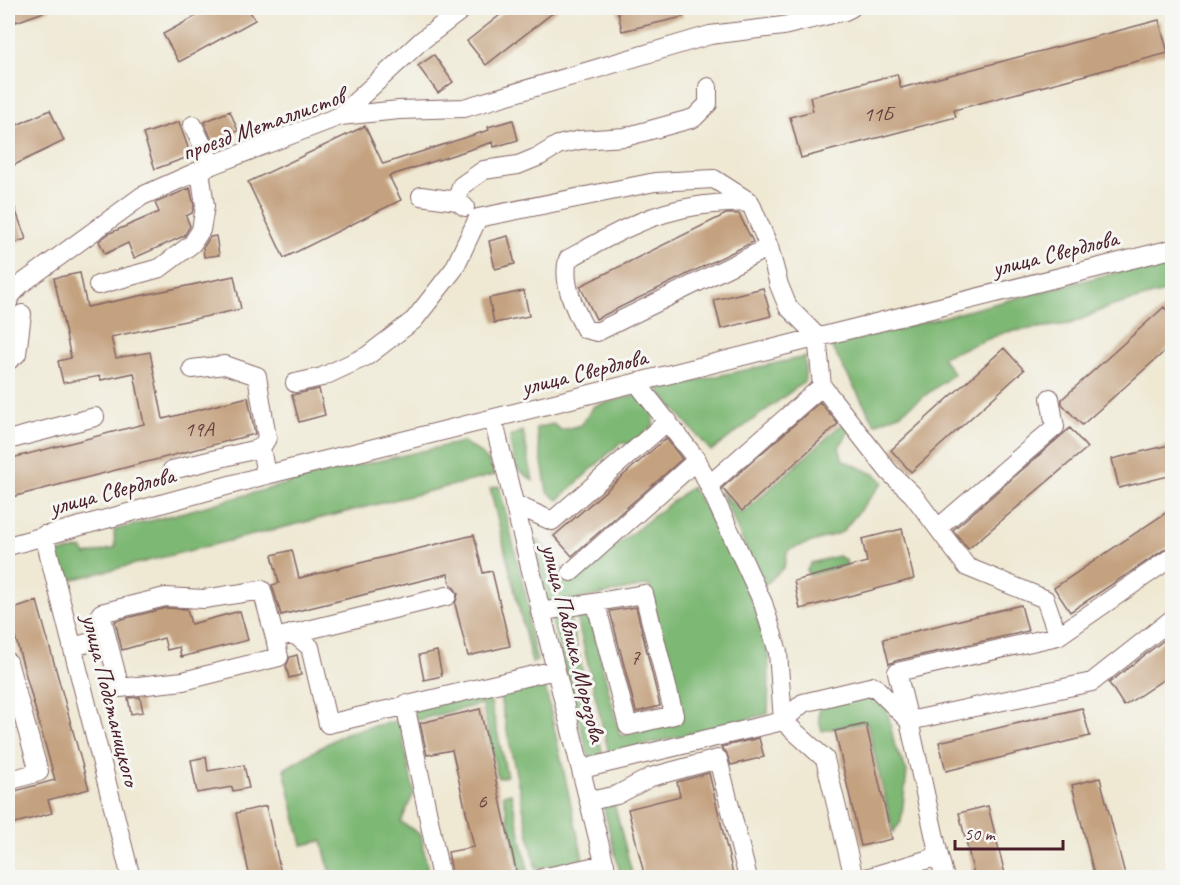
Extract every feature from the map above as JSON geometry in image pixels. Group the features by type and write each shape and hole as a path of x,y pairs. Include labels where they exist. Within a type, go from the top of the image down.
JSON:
{"street":[{"path":"421,41 444,8"},
{"path":"340,116 421,41 464,8"},
{"name":"проезд Металлистов","path":"15,308 9,298 20,285 142,196 206,168 340,116 399,110 464,108 710,35 783,26 851,8"},
{"path":"457,201 461,186 484,170 519,165 558,145 580,140 625,137 694,118 708,104 708,87"},
{"path":"98,285 160,268 192,244 201,230 206,206 206,168 193,124"},
{"path":"478,218 655,182 714,179 750,202 770,247 779,285 788,307 817,336 822,386 889,472 913,495 967,567 1045,599 1058,636"},
{"path":"421,196 457,201 478,218"},
{"path":"750,202 705,204 676,210 632,225 568,259 566,268 568,283 575,310 585,328 597,332 770,247"},
{"path":"295,383 322,377 367,356 414,320 454,268 478,218"},
{"name":"улица Свердлова","path":"8,546 266,475 1173,249"},
{"path":"8,361 17,354 15,308"},
{"path":"192,369 225,364 257,376 267,438 261,448 266,475"},
{"path":"637,384 697,460 764,603 778,652 783,721 825,759 854,878"},
{"path":"709,485 822,386"},
{"path":"938,528 1055,427 1050,398"},
{"path":"8,440 95,417"},
{"name":"улица Павлика Морозова","path":"493,420 607,871"},
{"path":"514,504 552,521 668,421"},
{"path":"172,470 261,448"},
{"path":"571,572 697,460"},
{"name":"улица Подстаницкого","path":"44,535 131,878"},
{"path":"945,878 897,672 1058,636 1173,557"},
{"path":"262,591 279,657 183,681 120,688 107,638 102,614 165,597 204,599 262,591"},
{"path":"540,612 644,594 674,715 628,726 596,604"},
{"path":"275,638 447,596"},
{"path":"909,721 1092,682 1173,619"},
{"path":"293,633 310,647 327,724 555,670"},
{"path":"72,647 107,638"},
{"path":"8,664 39,772 8,781"},
{"path":"582,769 783,721 803,703 874,687 909,721"},
{"path":"405,704 441,878"},
{"path":"590,801 617,795 651,777 718,759 748,878"},
{"path":"866,878 939,856"},
{"path":"542,878 607,871"}],"green space":[{"path":"1172,258 1172,290 1109,307 1070,324 1006,332 942,357 954,374 901,413 875,424 831,346"},
{"path":"805,357 805,381 711,451 657,389"},
{"path":"640,394 654,410 653,426 633,444 620,443 558,500 547,491 536,428 553,424 561,430 581,425 594,406"},
{"path":"844,422 850,430 839,447 843,460 876,475 883,482 842,532 788,550 784,567 763,587 720,490 742,514"},
{"path":"523,431 533,481 515,467 510,442 511,436"},
{"path":"462,442 483,455 495,475 71,580 54,559 55,554 82,548 86,555 115,548 114,530 329,472"},
{"path":"499,486 529,608 528,624 537,661 532,663 490,488"},
{"path":"691,487 737,565 754,607 768,657 768,714 609,754 576,614 589,612 620,736 682,722 649,585 548,603 533,543 538,540 572,580"},
{"path":"838,556 846,560 847,565 809,575 807,570 811,563"},
{"path":"569,615 603,755 589,758 551,617"},
{"path":"543,677 583,859 536,869 498,688"},
{"path":"479,693 489,695 507,776 498,778 482,704 413,721 410,710"},
{"path":"872,693 887,709 895,747 907,771 901,822 893,832 867,722 822,731 819,720 819,705"},
{"path":"399,720 414,793 401,822 421,835 429,877 331,877 322,841 302,845 284,769 345,733"},
{"path":"511,793 528,870 520,872 503,795"},
{"path":"614,803 633,877 621,877 603,805"}],"building":[{"path":"10,8 51,8 52,9 16,22"},
{"path":"211,8 248,8 255,20 179,62 163,34"},
{"path":"509,8 559,8 486,65 467,41"},
{"path":"617,8 681,8 683,17 622,31"},
{"path":"1159,20 1168,53 954,110 956,117 801,158 790,117 813,111 810,97 897,74 901,88"},
{"path":"434,55 453,82 438,93 418,66"},
{"path":"50,110 64,141 8,168 8,129"},
{"path":"230,111 238,131 213,142 204,122"},
{"path":"513,120 518,140 494,147 493,142 389,176 401,200 284,258 248,182 365,126 383,164"},
{"path":"179,122 191,156 155,169 143,134"},
{"path":"190,188 194,206 192,213 186,216 190,226 184,236 134,258 128,243 105,254 99,241 110,233 159,212 155,203"},
{"path":"8,192 26,239 8,245"},
{"path":"726,214 739,214 753,242 596,319 580,286"},
{"path":"216,236 219,255 204,257 203,248 210,237"},
{"path":"508,236 515,264 495,269 489,241"},
{"path":"80,273 87,307 234,276 241,309 111,337 116,358 150,352 163,419 248,397 255,434 8,498 8,459 144,424 134,373 101,380 100,376 63,383 58,361 71,358 54,278"},
{"path":"763,288 771,316 721,329 714,300"},
{"path":"524,291 529,316 494,323 489,298"},
{"path":"1164,307 1173,317 1173,344 1082,425 1062,404 1062,399"},
{"path":"1004,348 1024,370 911,472 891,450"},
{"path":"319,389 325,415 299,422 292,395"},
{"path":"820,402 838,424 742,511 722,488"},
{"path":"1070,428 1087,448 968,549 953,530"},
{"path":"666,438 682,459 572,556 554,536"},
{"path":"1173,444 1173,475 1119,488 1112,459"},
{"path":"1173,508 1173,544 1070,612 1054,588"},
{"path":"902,529 914,579 800,609 794,581 867,562 862,539"},
{"path":"474,535 483,573 492,571 510,646 468,656 455,604 458,594 451,585 448,574 281,615 272,585 279,583 272,555 292,550 299,578"},
{"path":"37,601 89,789 48,800 52,813 8,825 8,793 55,780 8,611"},
{"path":"1021,605 1028,631 889,664 883,639"},
{"path":"636,607 660,706 636,712 610,611"},
{"path":"166,608 187,609 191,624 240,611 248,640 181,657 179,647 167,650 164,638 122,650 115,621"},
{"path":"1173,633 1173,673 1124,706 1109,683"},
{"path":"437,651 442,676 424,680 419,655"},
{"path":"297,655 301,675 289,678 286,666 290,657"},
{"path":"140,697 143,712 131,714 128,698"},
{"path":"1082,708 1090,736 946,771 939,742"},
{"path":"480,709 518,878 453,878 448,852 474,847 452,750 427,755 420,723"},
{"path":"866,724 892,839 861,846 835,731"},
{"path":"759,738 764,757 731,765 726,752 721,747"},
{"path":"206,757 208,771 244,765 249,788 233,791 232,787 197,793 191,760"},
{"path":"709,773 734,878 645,878 628,809 680,796 677,782"},
{"path":"1100,778 1126,878 1095,878 1072,785"},
{"path":"266,806 282,878 250,878 236,813"},
{"path":"988,806 1006,878 975,878 959,813"}]}
